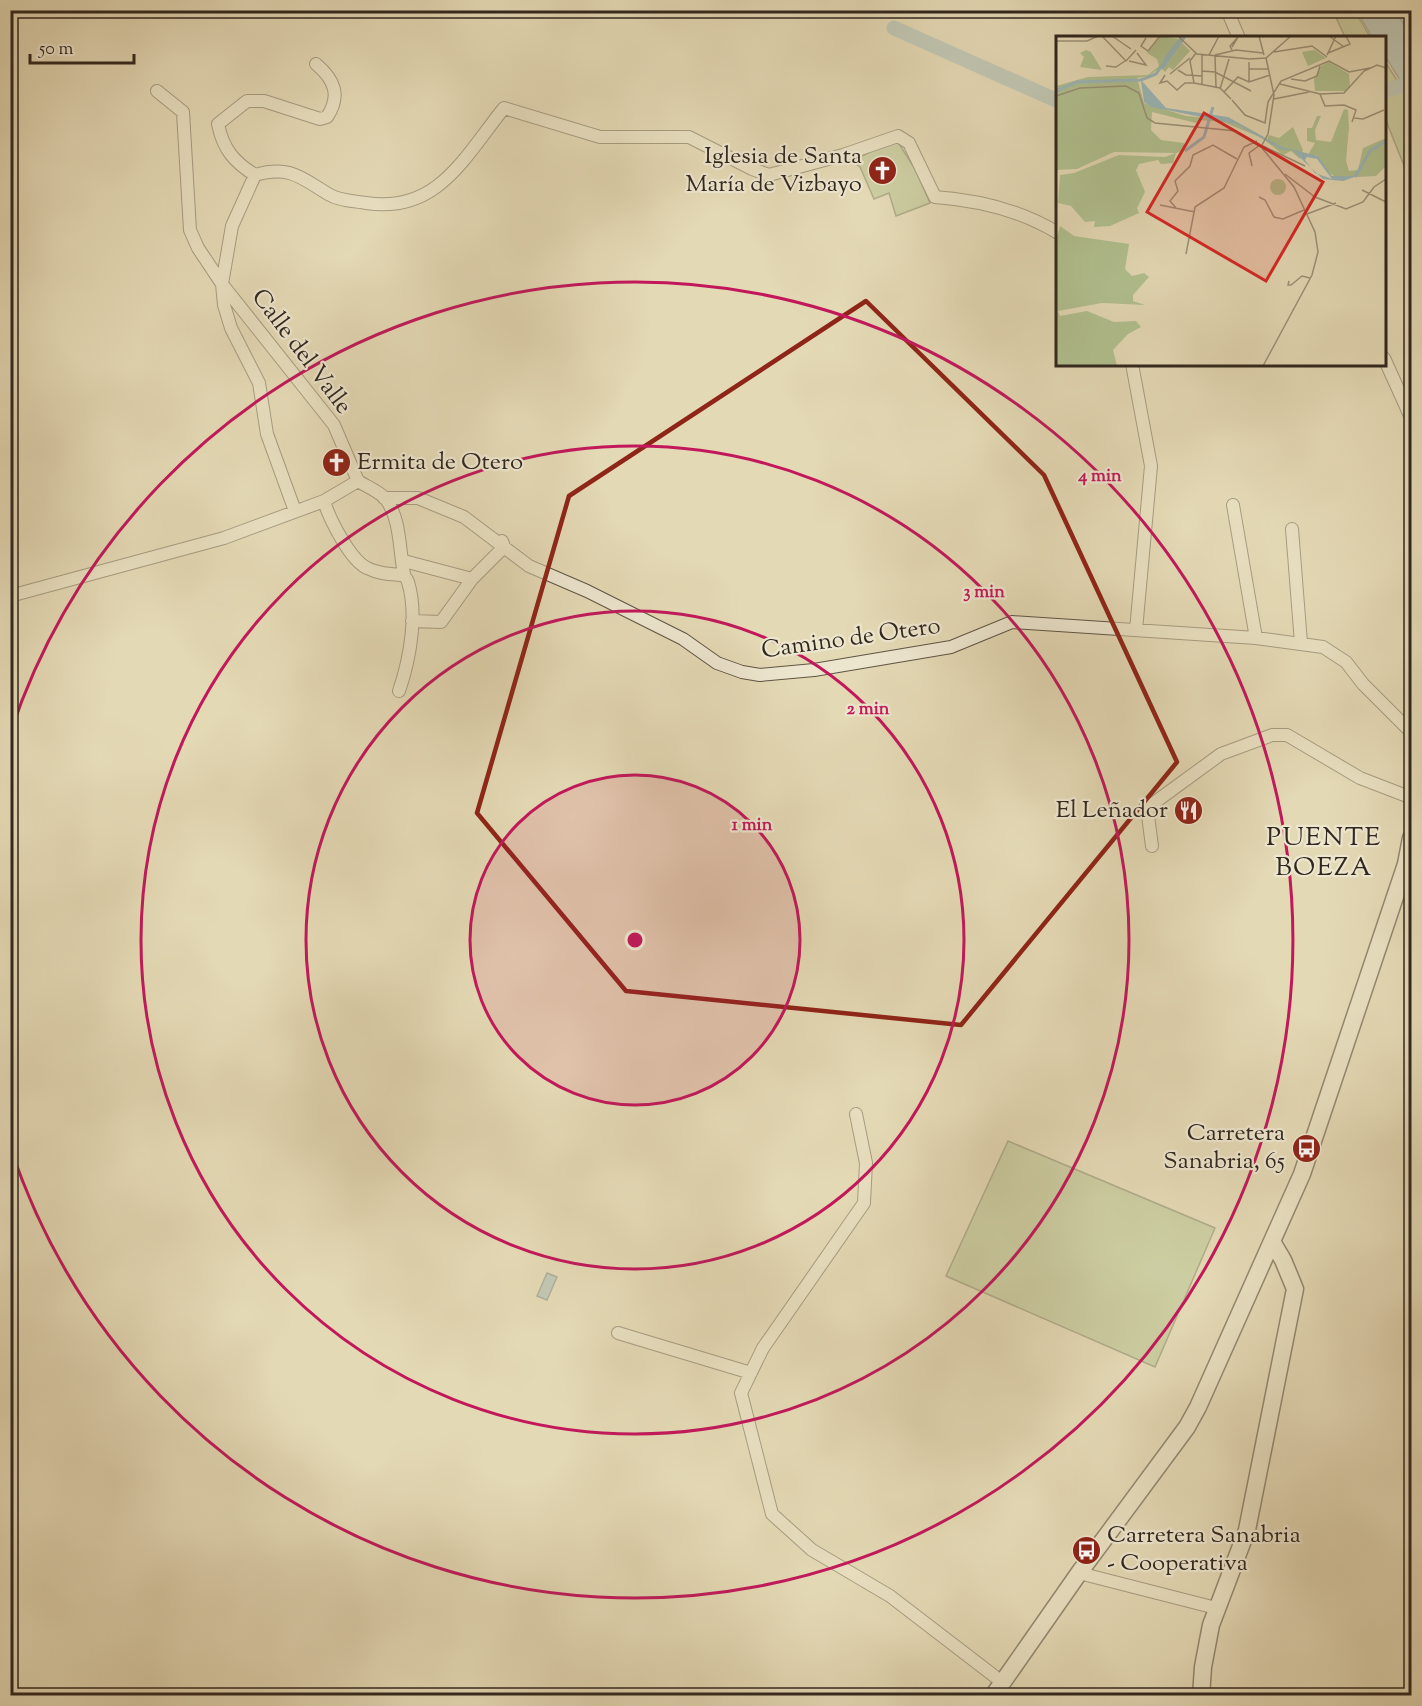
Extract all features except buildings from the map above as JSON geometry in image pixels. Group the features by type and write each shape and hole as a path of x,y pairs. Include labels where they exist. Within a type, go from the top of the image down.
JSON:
{"street":[{"path":"1227,10 1238,36"},
{"path":"316,64 325,72 335,93 336,104 327,117 320,119 264,101 247,101 218,124 221,141 236,163 255,175 284,171 302,176 333,197 381,205 414,202 441,186 504,108 600,137 689,137 752,169 769,175 843,155 898,136 909,143 935,197 959,200 1031,217 1056,232"},
{"name":"Calle del Valle","path":"157,90 183,112 190,230 198,248 222,284 334,425 358,481"},
{"path":"255,175 231,226 222,284 224,305 231,328 259,383 267,434 295,511"},
{"path":"1386,362 1412,420"},
{"path":"1132,366 1151,466 1136,630"},
{"path":"10,596 224,538 324,501 358,481 384,498 393,514 404,561 412,621 409,662 399,691"},
{"name":"Camino de Otero","path":"384,498 409,496 464,517 503,543 529,566 587,591 683,639 717,663 760,675 814,670 951,647 1012,622 1256,638 1323,647 1346,663 1363,684 1412,733"},
{"path":"324,501 328,514 354,557 363,567 379,574 406,578"},
{"path":"1233,505 1256,638"},
{"path":"1292,529 1301,643"},
{"path":"412,621 441,622 472,579 503,543"},
{"path":"404,561 472,579"},
{"path":"1152,846 1147,808 1221,754 1272,735 1287,735 1360,778 1412,798"},
{"path":"856,1114 866,1163 864,1203 763,1348 741,1393 772,1514 812,1550 890,1596 997,1689 1090,1557 1187,1427 1273,1243 1302,1174 1409,862 1412,828"},
{"path":"1201,1695 1206,1646 1216,1608 1232,1574 1247,1530 1295,1289 1273,1243"},
{"path":"618,1333 751,1373"},
{"path":"1079,1573 1216,1608"}],"highlighted area":[{"path":"866,301 1044,475 1177,762 961,1025 626,991 477,813 569,496"}],"green space":[{"path":"1333,11 1355,11 1369,36 1345,36"},
{"path":"1386,63 1411,102 1411,183 1386,120"},
{"path":"896,139 915,169 930,203 896,216 889,193 874,199 860,167 852,161"},
{"path":"1008,1141 1215,1228 1155,1367 946,1276"}],"water":[{"path":"1357,11 1396,11 1411,36 1411,98 1386,58 1386,36 1371,36"},
{"path":"547,1273 557,1277 547,1300 537,1296"}],"waterway":[{"path":"894,28 1056,100"},
{"path":"1386,90 1412,83"}],"place":[{"name":"Iglesia de Santa María de Vizbayo","path":"883,171"},
{"name":"Ermita de Otero","path":"336,463"},
{"name":"El Leñador","path":"1189,811"},
{"name":"Carretera Sanabria, 65","path":"1306,1148"},
{"name":"Carretera Sanabria - Cooperativa","path":"1086,1550"}],"district":[{"name":"PUENTE BOEZA","path":"1324,853"}]}
